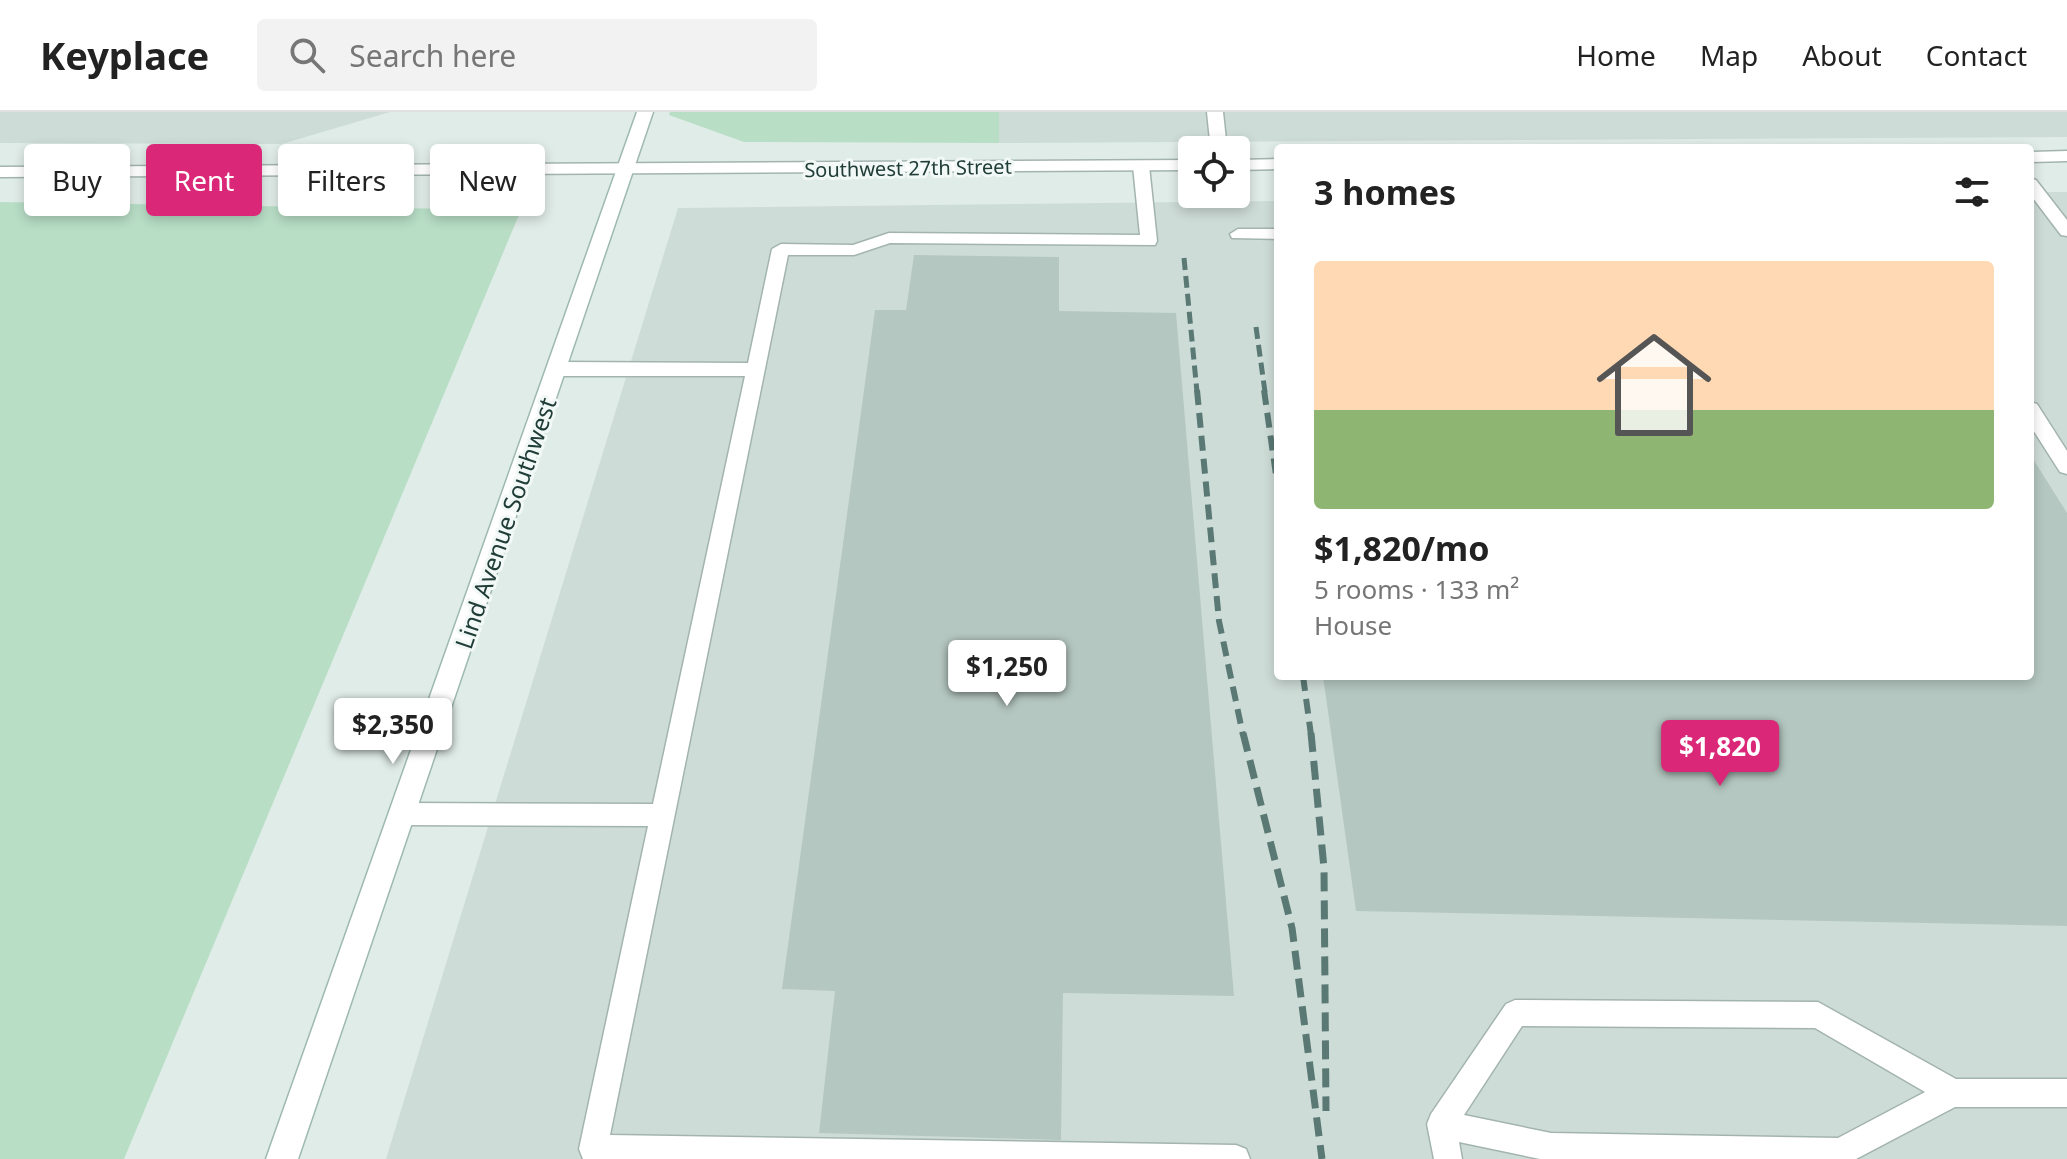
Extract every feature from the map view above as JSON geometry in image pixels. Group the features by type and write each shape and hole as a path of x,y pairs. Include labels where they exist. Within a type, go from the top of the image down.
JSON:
{"street":[{"name":"Lind Avenue Southwest","path":"282,1159 628,170 645,112"},
{"path":"2034,157 2067,156"},
{"path":"1250,165 1274,164"},
{"name":"Southwest 27th Street","path":"0,172 1178,165"}],"lane":[{"path":"1215,112 1218,136"},
{"path":"1141,166 1149,241 889,238 854,250 781,249 593,1149 1236,1159"},
{"path":"2034,188 2067,231"},
{"path":"1238,234 1274,234"},
{"path":"558,369 756,370"},
{"path":"2034,415 2067,467"},
{"path":"403,814 663,815"},
{"path":"1448,1159 1441,1124 1515,1013 1818,1015 1953,1093"},
{"path":"1441,1124 1551,1147 1840,1152 1953,1093 2067,1093"}],"shaded area":[{"path":"0,112 390,112 282,144 0,143"},
{"path":"999,112 2067,112 2067,137 1250,142 1250,136 1178,136 1178,142 999,143"},
{"path":"2034,192 2067,192 2067,1159 386,1159 678,208 1178,202 1178,208 1250,208 1250,201 1274,201 1274,680 2034,680"}],"green space":[{"path":"670,112 999,112 999,143 744,142 669,115"},
{"path":"0,202 24,202 24,216 130,216 130,204 146,204 146,216 262,216 262,206 278,206 278,216 414,216 414,208 430,209 430,216 518,216 124,1159 0,1159"}],"building":[{"path":"914,255 1059,257 1059,311 1176,313 1234,996 1063,993 1061,1140 819,1133 835,991 782,989 875,310 906,310"},
{"path":"2034,460 2067,513 2067,926 1356,911 1324,680 2034,680"}],"railway":[{"path":"1184,258 1197,392"},
{"path":"1256,327 1265,392"},
{"path":"1197,390 1219,621 1243,735"},
{"path":"1264,390 1274,461"},
{"path":"1304,680 1311,735"},
{"path":"1243,733 1292,928 1322,1159"},
{"path":"1311,733 1324,868 1326,1111"}]}
